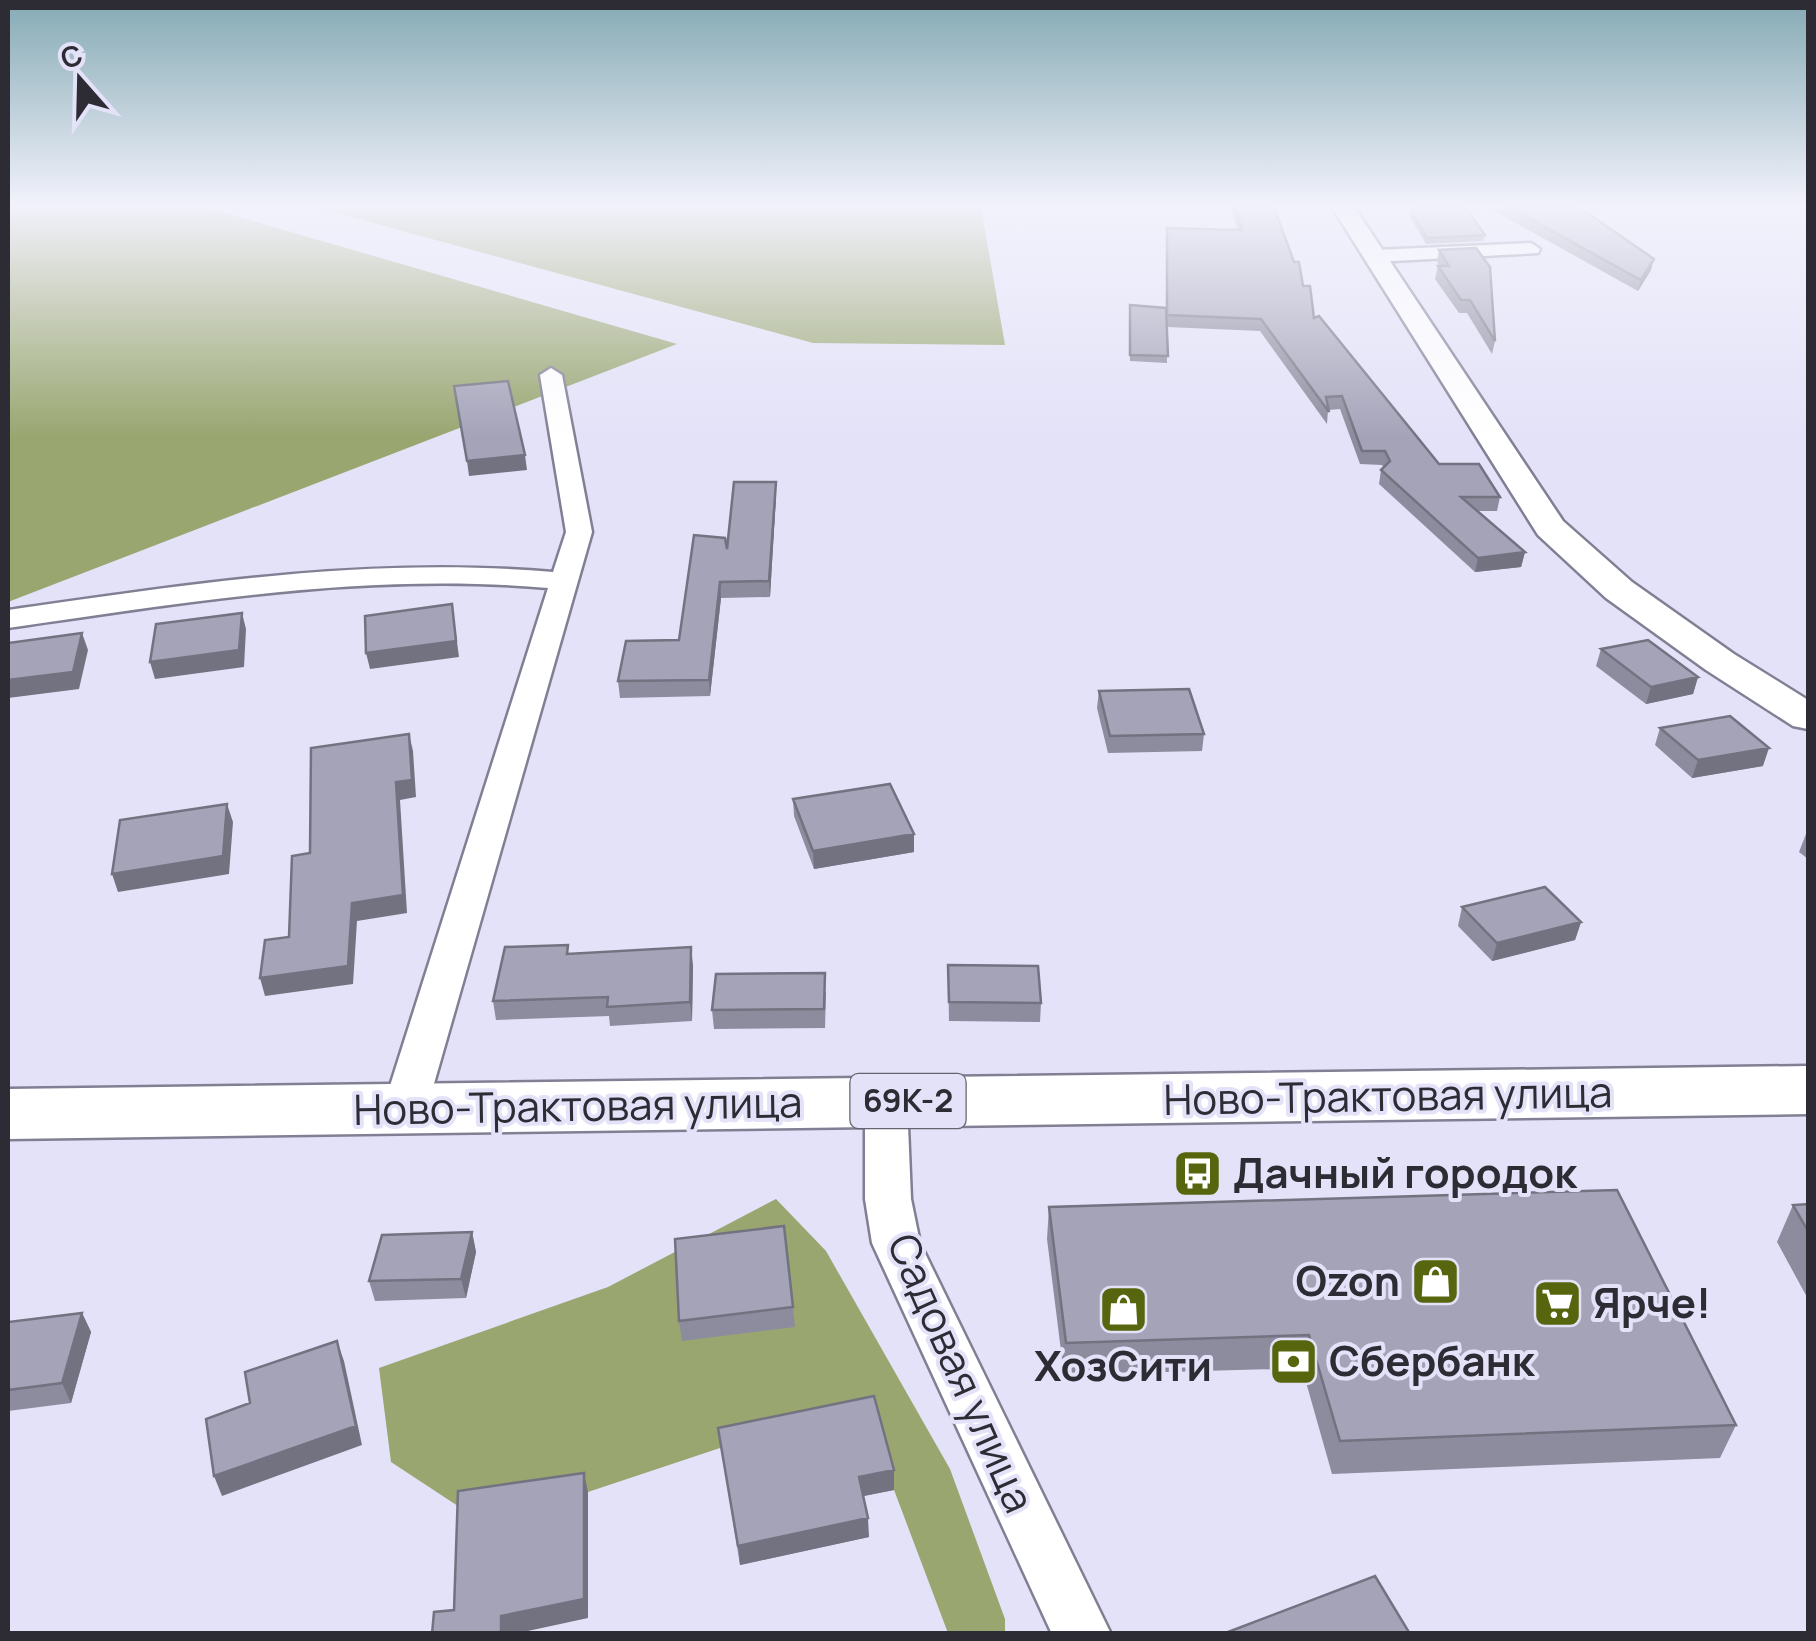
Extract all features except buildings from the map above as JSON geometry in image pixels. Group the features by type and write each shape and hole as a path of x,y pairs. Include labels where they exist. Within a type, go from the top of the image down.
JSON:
{"main road":[{"name":"Ново-Трактовая улица","path":"8,1114 1808,1090"}],"street":[{"path":"1393,284 1550,528 1634,600 1720,662 1808,717"},
{"path":"405,1108 579,532 550,375"},
{"path":"8,619 348,575 494,572 562,580"},
{"name":"Садовая улица","path":"886,1102 888,1199 896,1243 1082,1634"}],"green space":[{"path":"8,284 469,284 677,344 8,602"},
{"path":"595,284 994,284 1005,345 813,343"},
{"path":"776,1199 826,1251 950,1469 1005,1619 1005,1633 948,1633 894,1490 875,1416 720,1448 588,1492 464,1510 391,1462 379,1368 608,1287"}],"place":[{"name":"Дачный городок","path":"1198,1173"},
{"name":"Ozon","path":"1435,1281"},
{"name":"Ярче!","path":"1558,1303"},
{"name":"ХозСити","path":"1123,1310"},
{"name":"Сбербанк","path":"1294,1361"}]}
